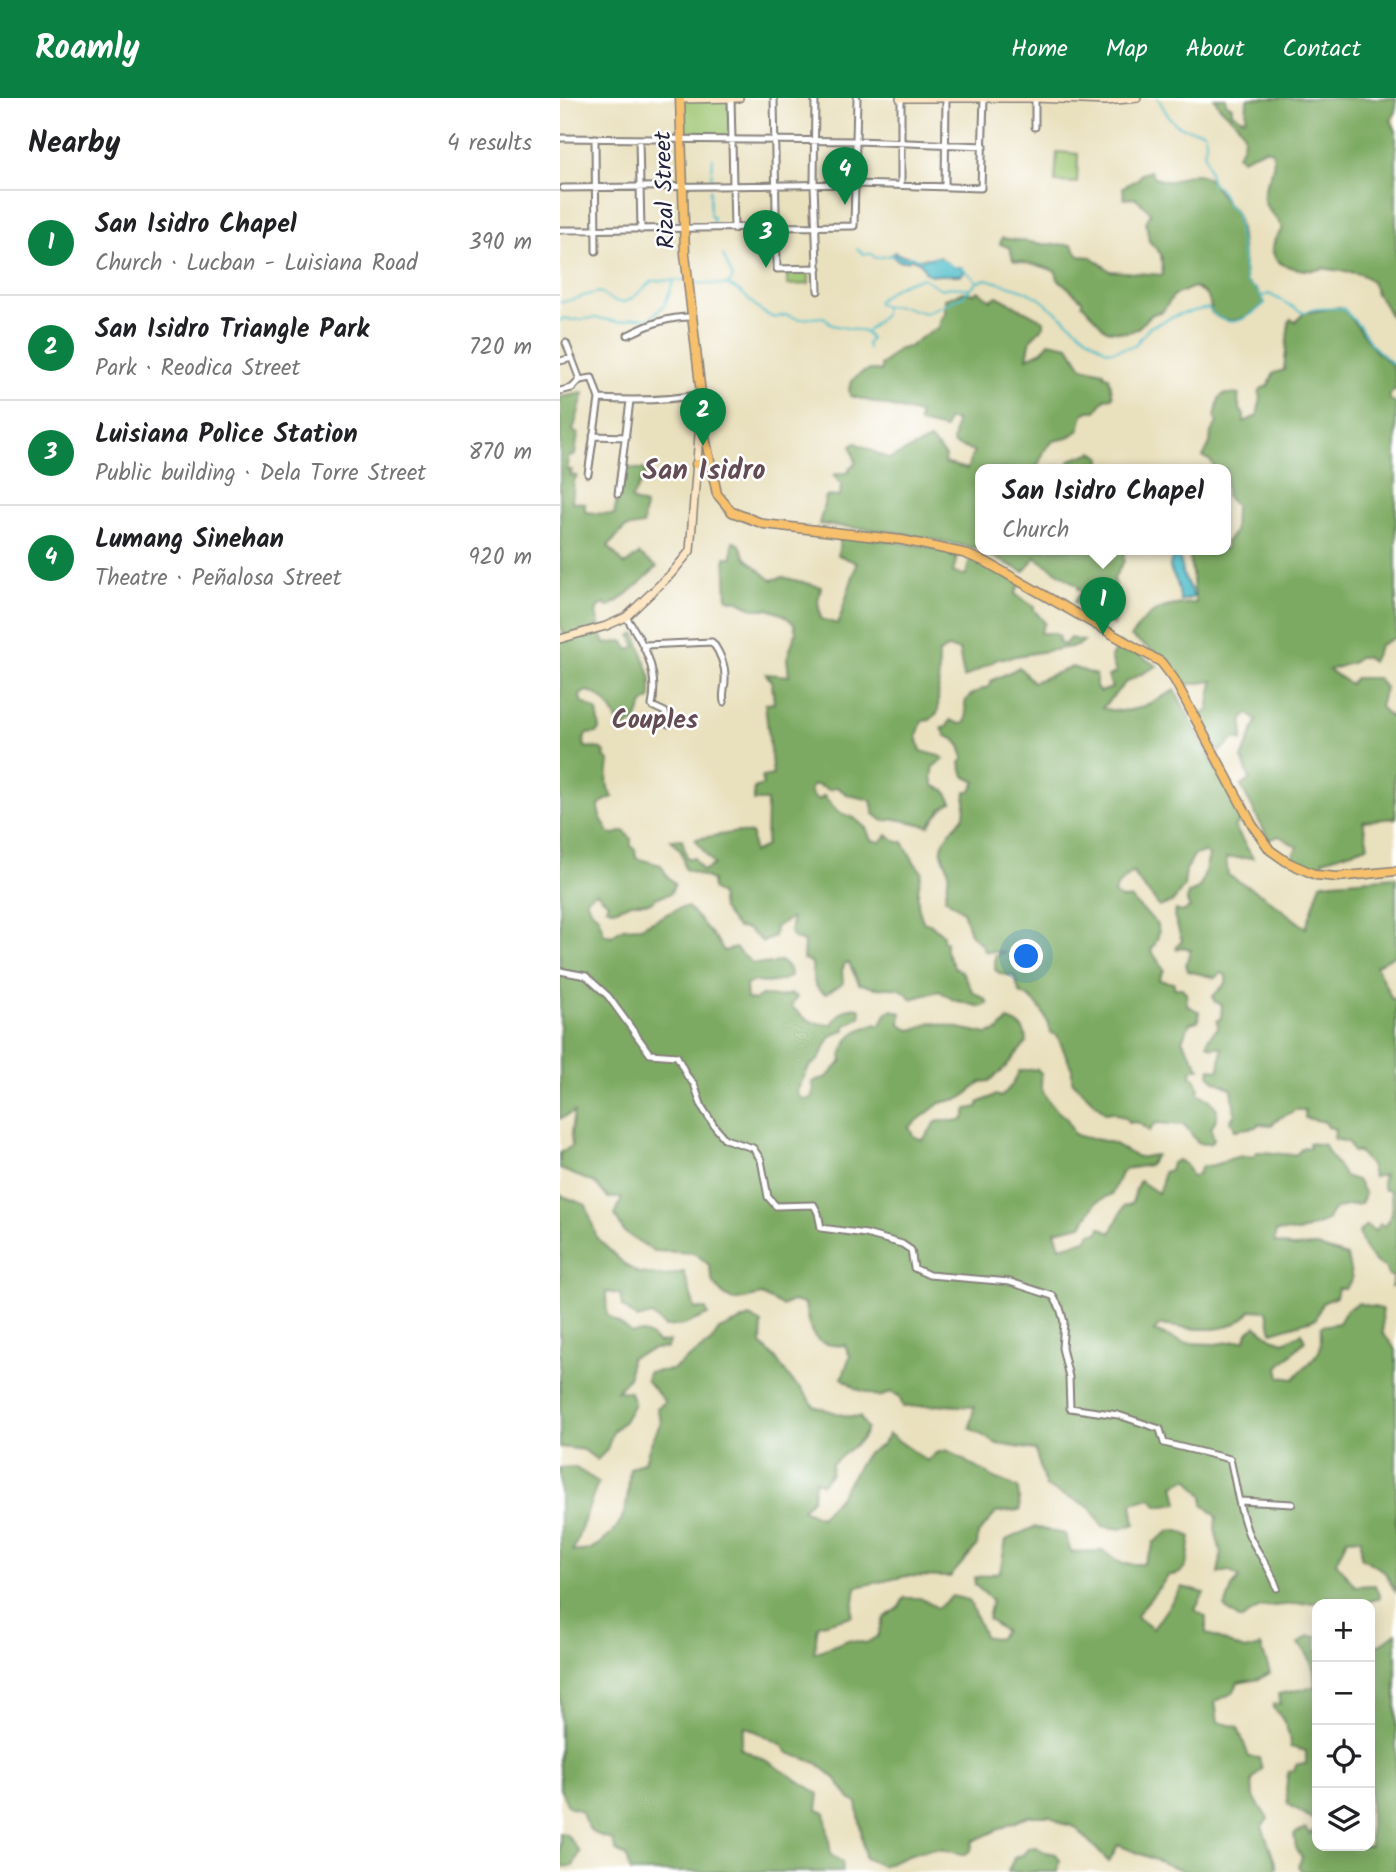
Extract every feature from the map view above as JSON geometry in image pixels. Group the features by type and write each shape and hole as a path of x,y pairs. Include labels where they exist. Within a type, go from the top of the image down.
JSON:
{"main road":[{"name":"Rizal Street","path":"680,99 684,229 701,394 701,418 717,494 733,512 764,524 937,546 986,562 1161,662 1174,679 1253,826 1270,850 1287,862 1316,875 1337,877 1396,871"},
{"path":"696,464 710,463"}],"street":[{"path":"731,98 734,229"},
{"path":"680,99 739,98"},
{"path":"774,98 777,269 818,268"},
{"path":"815,98 814,185 818,291"},
{"path":"560,230 854,226 857,98"},
{"path":"901,185 900,98 1106,101 1137,98"},
{"path":"945,186 946,98"},
{"path":"563,188 856,184 981,188 984,98"},
{"path":"1035,98 1035,127"},
{"path":"560,138 857,141 984,146"},
{"path":"595,138 596,251"},
{"path":"639,139 641,230"},
{"path":"628,335 654,322 673,317 692,317"},
{"path":"566,343 580,380"},
{"path":"560,361 572,358"},
{"path":"560,391 572,388 580,380 592,378 598,399 588,474"},
{"path":"598,399 629,401 701,394"},
{"path":"618,494 629,401"},
{"path":"560,639 606,626 626,617 666,580 690,551 701,418"},
{"path":"593,436 626,437"},
{"path":"626,617 645,645 654,680 652,706 665,712 668,724"},
{"path":"645,645 712,642 719,651 726,680 722,694 724,702"},
{"path":"560,971 586,976 608,996 650,1054 677,1056 715,1127 725,1139 753,1148 761,1160 768,1197 776,1206 814,1205 821,1228 866,1234 902,1244 911,1250 914,1268 929,1275 1010,1282 1053,1296 1064,1322 1062,1348 1069,1377 1070,1408 1118,1416 1160,1429 1164,1443 1230,1459 1249,1535 1262,1562 1273,1573 1277,1588"},
{"path":"1240,1501 1292,1504"}],"green space":[{"path":"683,98 729,98 730,137 684,136"},
{"path":"1214,98 1226,98 1226,103 1232,107 1232,113 1243,119 1246,118 1247,99 1252,98 1396,98 1396,112 1391,120 1396,131 1396,317 1391,317 1370,280 1363,276 1323,268 1297,269 1276,259 1272,250 1282,229 1264,200 1273,165 1272,151 1265,149 1242,159 1237,155 1243,145 1242,129"},
{"path":"1057,152 1078,154 1077,183 1055,182"},
{"path":"1150,171 1154,177 1167,181 1201,175 1214,185 1238,219 1246,282 1257,290 1265,303 1259,308 1239,320 1225,320 1211,312 1207,296 1194,287 1174,295 1162,312 1150,316 1132,331 1108,330 1082,304 1082,300 1058,279 1056,272 1013,260 1010,248 1000,244 1002,238 1072,245 1079,256 1092,257 1110,271 1163,275 1161,254 1149,241 1146,222 1151,213 1136,198 1124,199 1123,187"},
{"path":"787,272 809,272 809,284 787,285"},
{"path":"978,291 991,300 997,296 1044,321 1044,326 1031,339 1027,358 1042,351 1049,342 1069,346 1082,367 1104,372 1105,376 1109,377 1113,397 1105,399 1096,411 1083,414 1079,430 1068,438 1053,441 1038,464 975,464 975,548 896,532 819,524 826,496 840,497 841,484 833,475 850,472 849,468 856,463 851,446 856,443 889,459 930,440 945,455 944,463 967,469 974,451 953,444 956,420 947,420 945,429 919,423 919,414 850,396 849,390 858,375 881,371 881,365 897,351 910,347 939,328 941,318 945,314 945,299 964,292 974,294"},
{"path":"1340,307 1344,309 1375,350 1391,364 1395,373 1396,389 1390,394 1390,400 1396,404 1396,637 1380,645 1372,662 1366,657 1358,657 1354,662 1329,670 1350,684 1355,678 1378,678 1385,688 1380,707 1390,717 1396,709 1396,818 1363,821 1368,846 1323,860 1322,870 1306,867 1291,859 1297,847 1279,836 1269,840 1241,786 1250,780 1242,758 1257,721 1248,713 1243,719 1242,741 1235,738 1219,752 1200,715 1208,711 1213,681 1186,685 1169,661 1131,637 1144,620 1158,610 1196,603 1190,555 1231,555 1235,505 1231,501 1231,464 1212,464 1203,457 1210,443 1211,432 1217,423 1215,418 1219,398 1224,394 1239,394 1244,422 1257,416 1261,397 1259,392 1268,386 1274,373 1284,370 1289,321 1291,319 1295,322 1304,313"},
{"path":"584,393 573,431 578,434 575,455 568,457 567,470 572,470 570,475 577,476 572,502 585,503 585,512 614,515 623,467 648,470 631,500 645,505 643,525 625,528 608,546 625,565 639,554 657,567 621,599 607,607 605,604 598,607 596,614 600,627 565,636 560,625 560,397"},
{"path":"1093,452 1101,457 1101,464 1068,464 1070,460"},
{"path":"841,533 958,552 953,573 966,575 971,556 1021,582 1015,594 1034,607 1045,623 1040,633 1060,636 1058,642 1064,645 1070,638 1084,641 1077,646 998,659 964,678 959,650 947,648 939,653 938,712 930,720 922,721 917,736 921,751 944,759 934,766 932,777 934,786 945,790 952,802 942,809 929,826 896,819 883,821 874,814 871,800 848,795 837,787 829,790 813,785 810,791 814,798 819,800 824,796 838,812 854,818 866,828 871,840 881,842 887,835 903,842 922,872 918,897 924,923 930,923 943,935 946,951 954,967 962,972 973,992 986,1000 988,1004 981,1007 954,1000 939,991 911,999 900,989 874,988 859,984 849,963 845,963 842,971 843,983 826,994 821,992 814,982 812,963 803,959 804,942 792,936 791,918 775,927 774,936 763,942 747,929 737,928 722,909 720,895 712,889 712,880 685,869 681,851 671,840 682,839 687,858 694,858 703,871 714,865 695,839 738,832 752,834 753,852 766,846 767,801 754,801 754,788 763,785 762,777 773,775 765,704 774,703 772,683 766,674 789,676 787,658 796,632 794,624 784,615 768,609 754,609 739,601 727,599 725,557 732,557 733,541 740,545 746,558 771,580 783,577 821,587 818,601 821,619 838,624 857,563 838,555"},
{"path":"989,555 1124,555 1124,561 1114,578 1120,607 1114,625 1074,602 1082,592 1078,586 1035,557 1024,572"},
{"path":"600,631 605,644 623,641 629,650 636,646 631,636 636,634 651,679 651,698 643,704 636,721 620,730 616,718 599,696 587,691 580,695 581,701 597,711 600,729 597,733 586,734 584,741 585,747 602,749 604,757 609,761 608,785 613,797 605,800 598,808 608,833 624,831 631,839 636,858 661,865 675,884 670,894 649,903 632,903 614,910 606,907 608,903 596,892 586,899 590,909 598,916 604,934 611,936 623,928 641,927 679,908 688,907 724,951 735,948 752,963 772,964 780,961 788,967 791,976 787,978 767,983 754,981 746,985 747,999 755,1000 762,995 777,997 791,994 797,997 791,1006 800,1015 809,1021 825,1024 832,1024 847,1009 859,1008 860,1017 845,1026 845,1030 831,1036 818,1060 809,1067 797,1091 805,1100 811,1098 814,1089 812,1082 827,1077 843,1060 843,1050 852,1035 876,1024 880,1026 887,1012 893,1010 901,1013 900,1024 909,1030 931,1022 987,1034 998,1031 1008,1020 1016,1023 1024,1030 1027,1042 1001,1072 989,1081 981,1082 962,1098 940,1103 909,1127 913,1136 923,1140 936,1122 964,1119 967,1109 978,1107 978,1103 996,1095 1001,1097 1012,1085 1019,1071 1037,1069 1041,1073 1044,1094 1054,1108 1066,1117 1074,1134 1109,1142 1139,1157 1156,1155 1149,1165 1126,1169 1121,1173 1112,1194 1096,1202 1082,1225 1055,1231 1060,1247 1086,1240 1091,1233 1098,1233 1100,1227 1111,1233 1124,1206 1131,1204 1140,1181 1158,1193 1163,1172 1170,1170 1172,1163 1178,1160 1186,1165 1192,1177 1198,1174 1202,1166 1215,1165 1239,1157 1253,1157 1257,1152 1297,1154 1303,1147 1310,1148 1309,1143 1325,1145 1344,1176 1357,1180 1365,1194 1361,1204 1333,1210 1327,1221 1300,1232 1276,1231 1274,1242 1292,1247 1316,1246 1347,1256 1352,1280 1345,1288 1338,1288 1336,1297 1322,1303 1316,1319 1272,1332 1267,1311 1251,1310 1243,1319 1222,1328 1197,1329 1160,1325 1154,1331 1185,1343 1215,1344 1245,1340 1247,1332 1256,1326 1272,1338 1284,1342 1302,1333 1305,1341 1278,1367 1280,1377 1294,1379 1318,1354 1321,1347 1321,1326 1339,1323 1347,1309 1359,1303 1382,1309 1383,1333 1396,1350 1396,1593 1384,1571 1361,1557 1361,1538 1347,1539 1336,1562 1355,1586 1375,1585 1380,1598 1312,1599 1312,1603 1261,1607 1240,1620 1225,1608 1232,1587 1240,1578 1229,1571 1218,1573 1221,1554 1216,1531 1217,1517 1203,1504 1203,1496 1188,1478 1174,1485 1178,1503 1158,1506 1151,1498 1132,1503 1135,1524 1121,1529 1102,1526 1090,1507 1046,1487 1035,1450 997,1444 970,1428 974,1407 903,1407 899,1396 891,1392 880,1397 857,1389 842,1378 850,1356 845,1345 834,1346 819,1341 808,1323 805,1304 793,1301 782,1306 762,1295 734,1301 713,1283 709,1265 695,1253 654,1251 624,1232 615,1215 622,1198 608,1198 595,1183 560,1169 560,1153 572,1146 574,1112 560,1119 560,641"},
{"path":"1119,643 1157,666 1126,682 1102,708 1122,711 1140,708 1175,690 1243,821 1234,826 1253,858 1226,858 1228,875 1263,895 1306,928 1321,883 1396,877 1396,954 1376,966 1392,999 1396,999 1396,1288 1391,1287 1394,1277 1388,1275 1385,1267 1371,1258 1359,1232 1366,1225 1375,1231 1380,1224 1385,1226 1389,1218 1391,1194 1390,1190 1384,1190 1384,1175 1373,1177 1371,1167 1359,1152 1353,1152 1348,1142 1334,1139 1335,1129 1328,1127 1325,1122 1305,1118 1305,1110 1295,1110 1277,1119 1272,1125 1258,1124 1256,1127 1234,1130 1230,1121 1235,1114 1232,1089 1215,1081 1209,1074 1210,1069 1219,1070 1222,1047 1211,1047 1207,1044 1221,1018 1222,1005 1214,1001 1213,996 1226,983 1226,975 1221,973 1215,978 1188,971 1186,964 1191,950 1184,947 1177,950 1176,947 1182,941 1174,916 1176,910 1182,912 1190,908 1187,902 1188,893 1201,884 1209,857 1205,852 1194,855 1186,870 1184,886 1173,902 1159,907 1133,872 1118,885 1114,894 1123,899 1131,898 1154,921 1159,933 1151,950 1164,970 1159,980 1174,983 1174,988 1182,988 1186,993 1187,1005 1199,1012 1198,1021 1190,1023 1182,1040 1200,1069 1192,1069 1191,1076 1199,1086 1198,1093 1210,1100 1217,1109 1217,1117 1211,1129 1214,1139 1212,1143 1197,1142 1184,1125 1156,1123 1149,1131 1137,1122 1128,1123 1127,1119 1112,1112 1105,1113 1072,1081 1072,1069 1057,1035 1051,1033 1040,1009 1020,993 1014,976 995,970 995,956 1003,952 984,951 982,945 970,934 963,911 945,898 948,873 942,854 943,843 964,816 966,791 971,791 976,782 964,776 960,763 964,758 960,746 954,739 946,736 942,728 947,727 950,720 965,723 965,704 968,697 990,686 991,681 1019,667 1033,682 1072,667 1096,675 1096,687 1100,692 1112,688 1108,676 1116,673 1111,657"},
{"path":"560,1195 586,1205 597,1238 625,1265 639,1273 666,1276 684,1272 695,1309 706,1309 708,1315 684,1325 665,1327 652,1315 637,1319 622,1306 620,1294 606,1292 607,1315 632,1333 646,1334 658,1343 670,1341 667,1348 654,1349 630,1358 629,1377 617,1391 630,1392 634,1404 624,1421 613,1431 607,1450 597,1460 584,1450 560,1447"},
{"path":"749,1317 762,1323 761,1344 814,1406 846,1416 860,1417 867,1428 862,1439 832,1464 831,1473 822,1484 815,1480 813,1498 802,1509 820,1517 839,1497 866,1454 882,1445 889,1434 927,1461 936,1453 947,1450 1018,1488 1020,1510 996,1513 978,1534 977,1546 950,1577 907,1576 856,1587 852,1616 818,1625 814,1653 848,1640 866,1643 878,1636 884,1618 899,1607 904,1598 920,1598 938,1608 952,1596 969,1600 984,1636 998,1639 1004,1631 988,1619 992,1600 975,1585 974,1578 1000,1572 1006,1540 1034,1527 1065,1534 1071,1552 1102,1551 1123,1564 1143,1564 1152,1550 1153,1543 1171,1530 1182,1532 1191,1537 1185,1568 1176,1575 1169,1575 1136,1616 1153,1629 1182,1587 1204,1593 1195,1610 1206,1617 1206,1633 1244,1650 1261,1646 1270,1673 1259,1679 1238,1683 1233,1693 1215,1701 1218,1722 1238,1727 1249,1757 1259,1758 1262,1769 1252,1780 1253,1796 1268,1819 1262,1826 1277,1868 1272,1872 1186,1872 1118,1845 1109,1862 1075,1827 1050,1816 1028,1816 973,1841 971,1850 964,1855 952,1851 922,1851 882,1866 865,1858 857,1803 850,1799 836,1779 817,1763 788,1753 781,1744 745,1726 740,1748 769,1762 819,1794 817,1810 825,1813 831,1855 842,1862 843,1872 630,1872 626,1856 616,1851 612,1840 591,1831 582,1811 568,1806 560,1789 560,1468 574,1467 598,1482 573,1551 597,1546 621,1520 627,1502 630,1468 645,1461 661,1422 657,1408 665,1402 646,1380 648,1372 672,1370 711,1342 719,1330"},
{"path":"1396,1633 1396,1872 1302,1872 1298,1866 1302,1858 1296,1848 1294,1834 1305,1828 1310,1834 1312,1832 1312,1851 1375,1851 1375,1644 1380,1645"},
{"path":"1308,1636 1312,1636 1312,1664 1306,1653 1298,1644"},
{"path":"1312,1687 1312,1819 1288,1804 1288,1772 1294,1770 1297,1764 1306,1764 1306,1751 1290,1747 1286,1726 1273,1708 1274,1704 1280,1704 1278,1694"},
{"path":"560,1833 566,1834 580,1852 573,1866 560,1868"},
{"path":"1036,1847 1056,1854 1060,1860 1058,1872 1008,1872 1014,1858 1024,1854 1028,1848"}],"water":[{"path":"895,252 920,259 939,257 953,267 962,267 964,272 961,275 931,275 926,273 921,263 910,258 908,261 899,261 891,255"},
{"path":"1174,556 1180,559 1183,575 1194,597 1181,601 1170,567"}],"waterway":[{"path":"884,306 904,307 925,313 963,296 977,282 986,279 1021,289 1039,298 1086,336 1106,350 1112,351 1134,346 1150,327 1180,314 1208,308 1222,320 1237,321 1258,309 1265,303 1257,290 1246,282 1236,213 1227,204 1219,188 1212,183 1204,151 1205,135 1202,131 1174,123 1158,98"},
{"path":"711,182 713,158"},
{"path":"710,189 710,216 713,217 713,226"},
{"path":"857,249 864,254 872,254 875,258 893,255"},
{"path":"723,255 733,278 728,285"},
{"path":"908,257 919,259"},
{"path":"934,258 956,267"},
{"path":"961,267 976,282"},
{"path":"694,283 728,285 774,318 786,315 799,319 824,317 832,325 866,332 884,315 884,306 878,304 878,301 905,283 923,278 941,289 971,288"},
{"path":"560,321 564,318 596,318 620,322 634,318 651,318 665,304 674,280"},
{"path":"560,302 600,292 617,302 623,302 634,297 653,281 685,280"},
{"path":"1261,297 1269,294 1304,313 1313,309 1343,308 1371,344 1396,367"},
{"path":"866,333 871,339 867,342 868,349"}],"place":[{"name":"Lumang Sinehan","path":"845,205"},
{"name":"Luisiana Police Station","path":"766,268"},
{"name":"San Isidro Triangle Park","path":"703,446"},
{"name":"San Isidro Chapel","path":"1103,635"}],"district":[{"name":"San Isidro","path":"704,469"},
{"name":"Couples","path":"655,719"}]}
